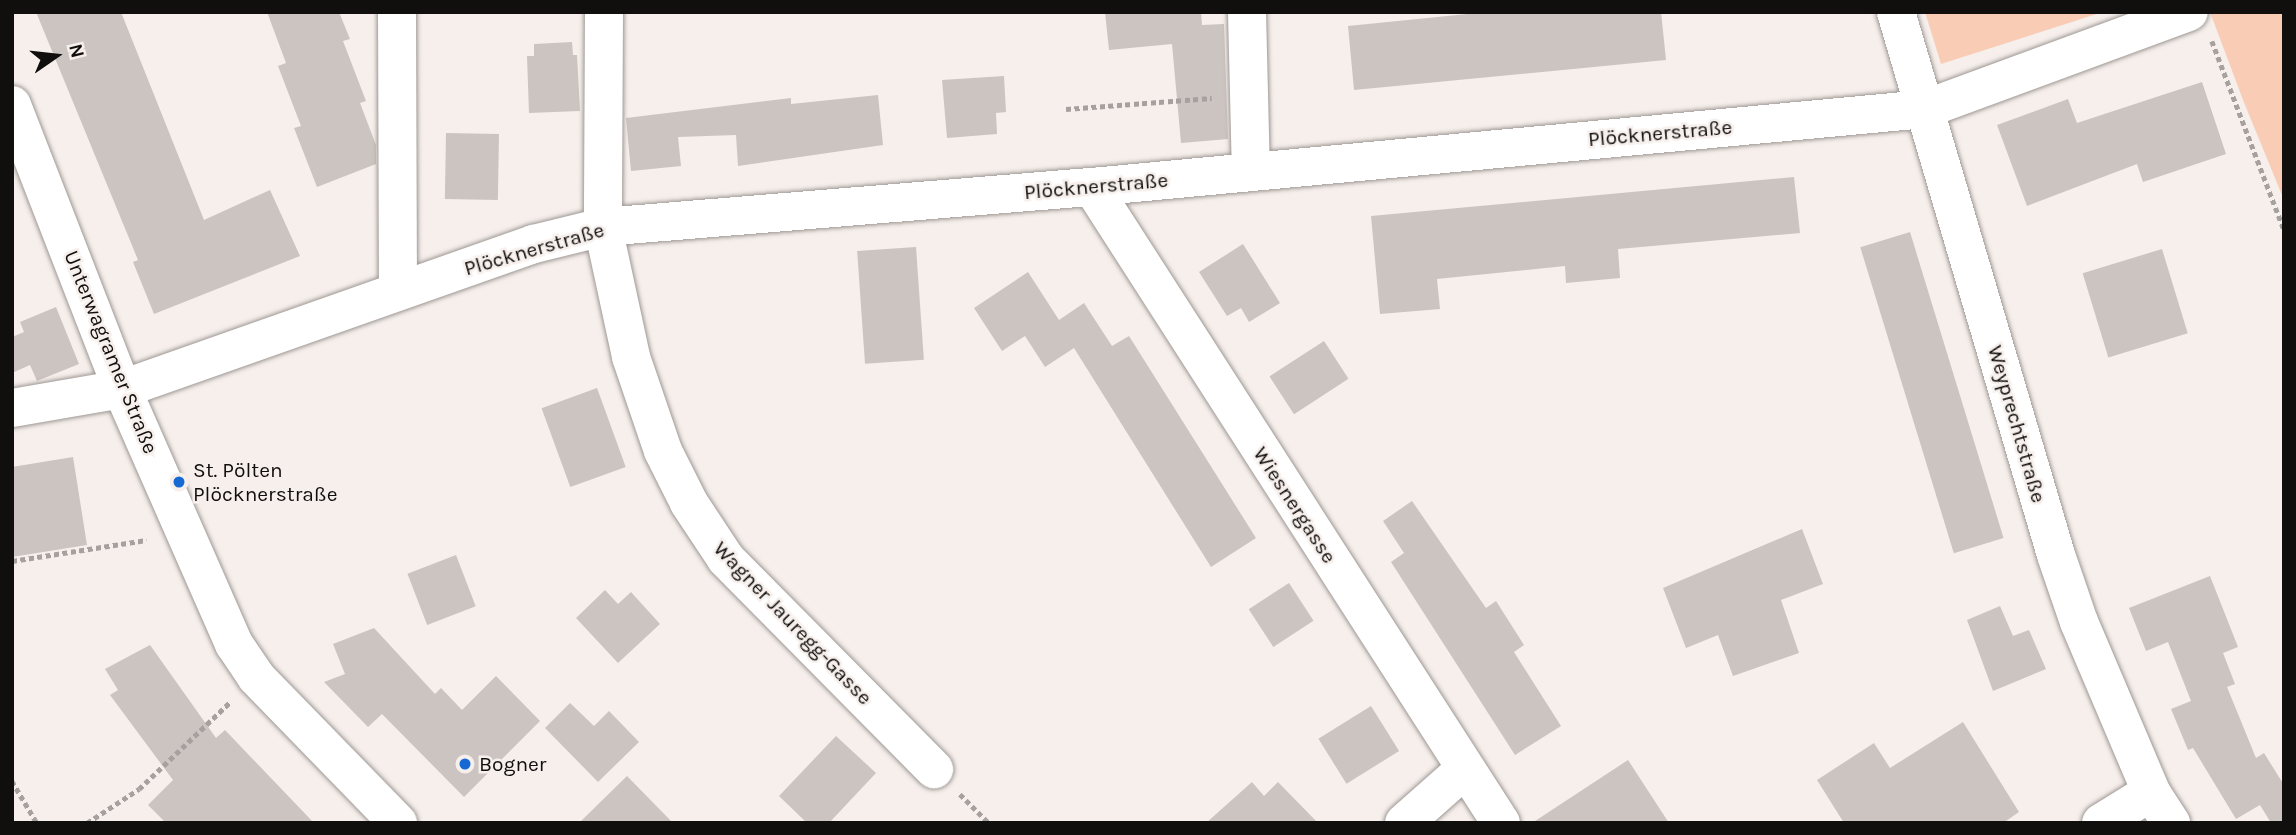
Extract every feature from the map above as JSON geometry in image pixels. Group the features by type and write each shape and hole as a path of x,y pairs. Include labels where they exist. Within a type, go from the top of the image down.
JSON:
{"street":[{"path":"397,12 398,291"},
{"name":"Wagner Jauregg-Gasse","path":"604,12 603,227 631,358 663,451 689,503 726,559 934,769"},
{"path":"1247,12 1251,172"},
{"name":"Weyprechtstraße","path":"1896,12 2056,555 2079,622 2161,807"},
{"name":"Plöcknerstraße","path":"12,408 122,388 534,244 603,227 1092,187 1925,108 2200,25"},
{"name":"Unterwagramer Straße","path":"12,105 122,388 234,644 256,677 398,823"},
{"name":"Wiesnergasse","path":"1092,187 1464,770 1501,823"},
{"path":"1404,823 1464,770"},
{"path":"2101,823 2161,807"}],"path":[{"path":"2200,25 2284,230"},
{"path":"1066,109 1249,95"},
{"path":"12,561 188,534"},
{"path":"87,823 139,789 256,677"},
{"path":"12,781 37,823"}],"shaded area":[{"path":"1925,12 2103,12 1941,64"},
{"path":"2210,12 2284,12 2284,200 2243,100"}],"building":[{"path":"36,12 121,12 204,220 270,190 300,256 154,314 133,262 138,260"},
{"path":"267,12 339,12 350,39 343,41 366,101 360,103 376,145 376,164 317,187 294,128 301,126 278,66 286,63"},
{"path":"1105,12 1201,12 1202,25 1224,24 1228,139 1181,143 1172,44 1109,50"},
{"path":"1487,12 1661,12 1666,60 1354,90 1348,26"},
{"path":"572,42 573,55 577,55 580,111 529,113 527,56 534,56 534,44"},
{"path":"1004,76 1006,112 996,113 997,134 947,138 942,80"},
{"path":"2202,82 2226,154 2143,182 2137,164 2027,206 1997,125 2068,99 2077,123"},
{"path":"878,95 883,145 738,166 736,135 678,137 681,166 631,171 626,118 791,98 791,104"},
{"path":"446,133 499,134 498,200 445,199"},
{"path":"1794,177 1800,233 1618,249 1620,278 1566,283 1565,266 1437,279 1440,309 1380,314 1371,216"},
{"path":"1910,232 2004,538 1954,553 1860,247"},
{"path":"1243,244 1280,303 1249,322 1241,308 1227,316 1199,272"},
{"path":"916,247 924,360 865,364 857,251"},
{"path":"2162,249 2188,333 2108,357 2083,273"},
{"path":"1028,272 1059,320 1084,303 1112,346 1129,336 1256,538 1211,567 1074,348 1045,367 1025,336 1002,351 974,308"},
{"path":"56,307 79,364 37,381 30,365 12,373 12,337 24,332 20,322"},
{"path":"1324,341 1349,379 1294,414 1269,376"},
{"path":"597,388 626,467 570,487 542,408"},
{"path":"73,457 87,545 12,557 12,467"},
{"path":"1412,501 1486,608 1496,601 1524,645 1514,652 1561,726 1515,755 1391,562 1404,553 1383,521"},
{"path":"1802,529 1823,584 1781,600 1799,653 1733,676 1718,635 1686,648 1663,588"},
{"path":"456,555 476,606 427,625 407,574"},
{"path":"2210,576 2238,647 2223,653 2235,684 2227,687 2256,758 2264,753 2284,785 2284,823 2271,823 2260,805 2236,819 2193,748 2188,750 2171,709 2191,701 2168,642 2146,651 2129,608"},
{"path":"1289,583 1314,621 1273,647 1249,609"},
{"path":"605,590 618,604 631,592 660,624 618,663 576,618"},
{"path":"2000,606 2013,636 2029,630 2046,669 1993,691 1967,620"},
{"path":"374,628 435,694 441,688 462,710 496,676 540,721 464,797 382,714 368,727 324,682 345,674 333,644"},
{"path":"150,645 216,738 225,730 314,823 166,823 148,805 173,780 110,695 118,690 105,669"},
{"path":"570,703 594,726 609,711 639,742 598,782 545,728"},
{"path":"1371,706 1399,751 1347,784 1318,739"},
{"path":"1963,722 2019,812 2003,823 1844,823 1817,780 1874,743 1890,768"},
{"path":"836,736 876,773 829,823 807,823 779,796"},
{"path":"1628,760 1669,823 1532,823"},
{"path":"627,776 673,823 579,823"},
{"path":"1252,782 1264,796 1278,782 1318,823 1206,823"}],"place":[{"name":"St. Pölten Plöcknerstraße","path":"179,482"},
{"name":"Bogner","path":"465,764"}]}
